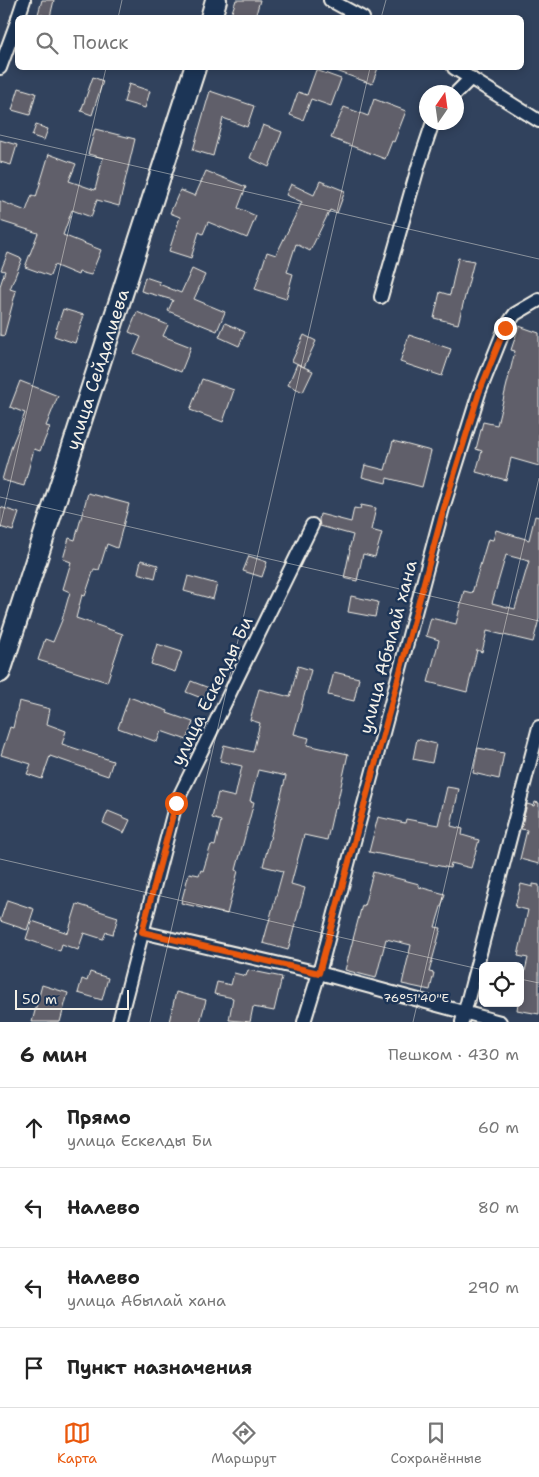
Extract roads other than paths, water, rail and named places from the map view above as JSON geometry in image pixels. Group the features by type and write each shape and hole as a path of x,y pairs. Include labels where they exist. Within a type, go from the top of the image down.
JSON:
{"main road":[{"path":"212,15 216,0"},
{"name":"улица Сейдалиева","path":"0,672 194,70"}],"street":[{"path":"19,15 24,0"},
{"path":"330,0 357,15"},
{"path":"0,68 15,26"},
{"path":"457,70 539,121"},
{"path":"464,85 471,78"},
{"path":"382,297 430,130"},
{"name":"улица Абылай хана","path":"304,1022 319,973 441,517 479,393 505,328 515,314 539,300"},
{"name":"улица Ескелды Би","path":"119,1022 176,803 312,525"},
{"path":"463,1017 539,727"},
{"path":"142,932 319,973 463,1017 500,1022"}]}
